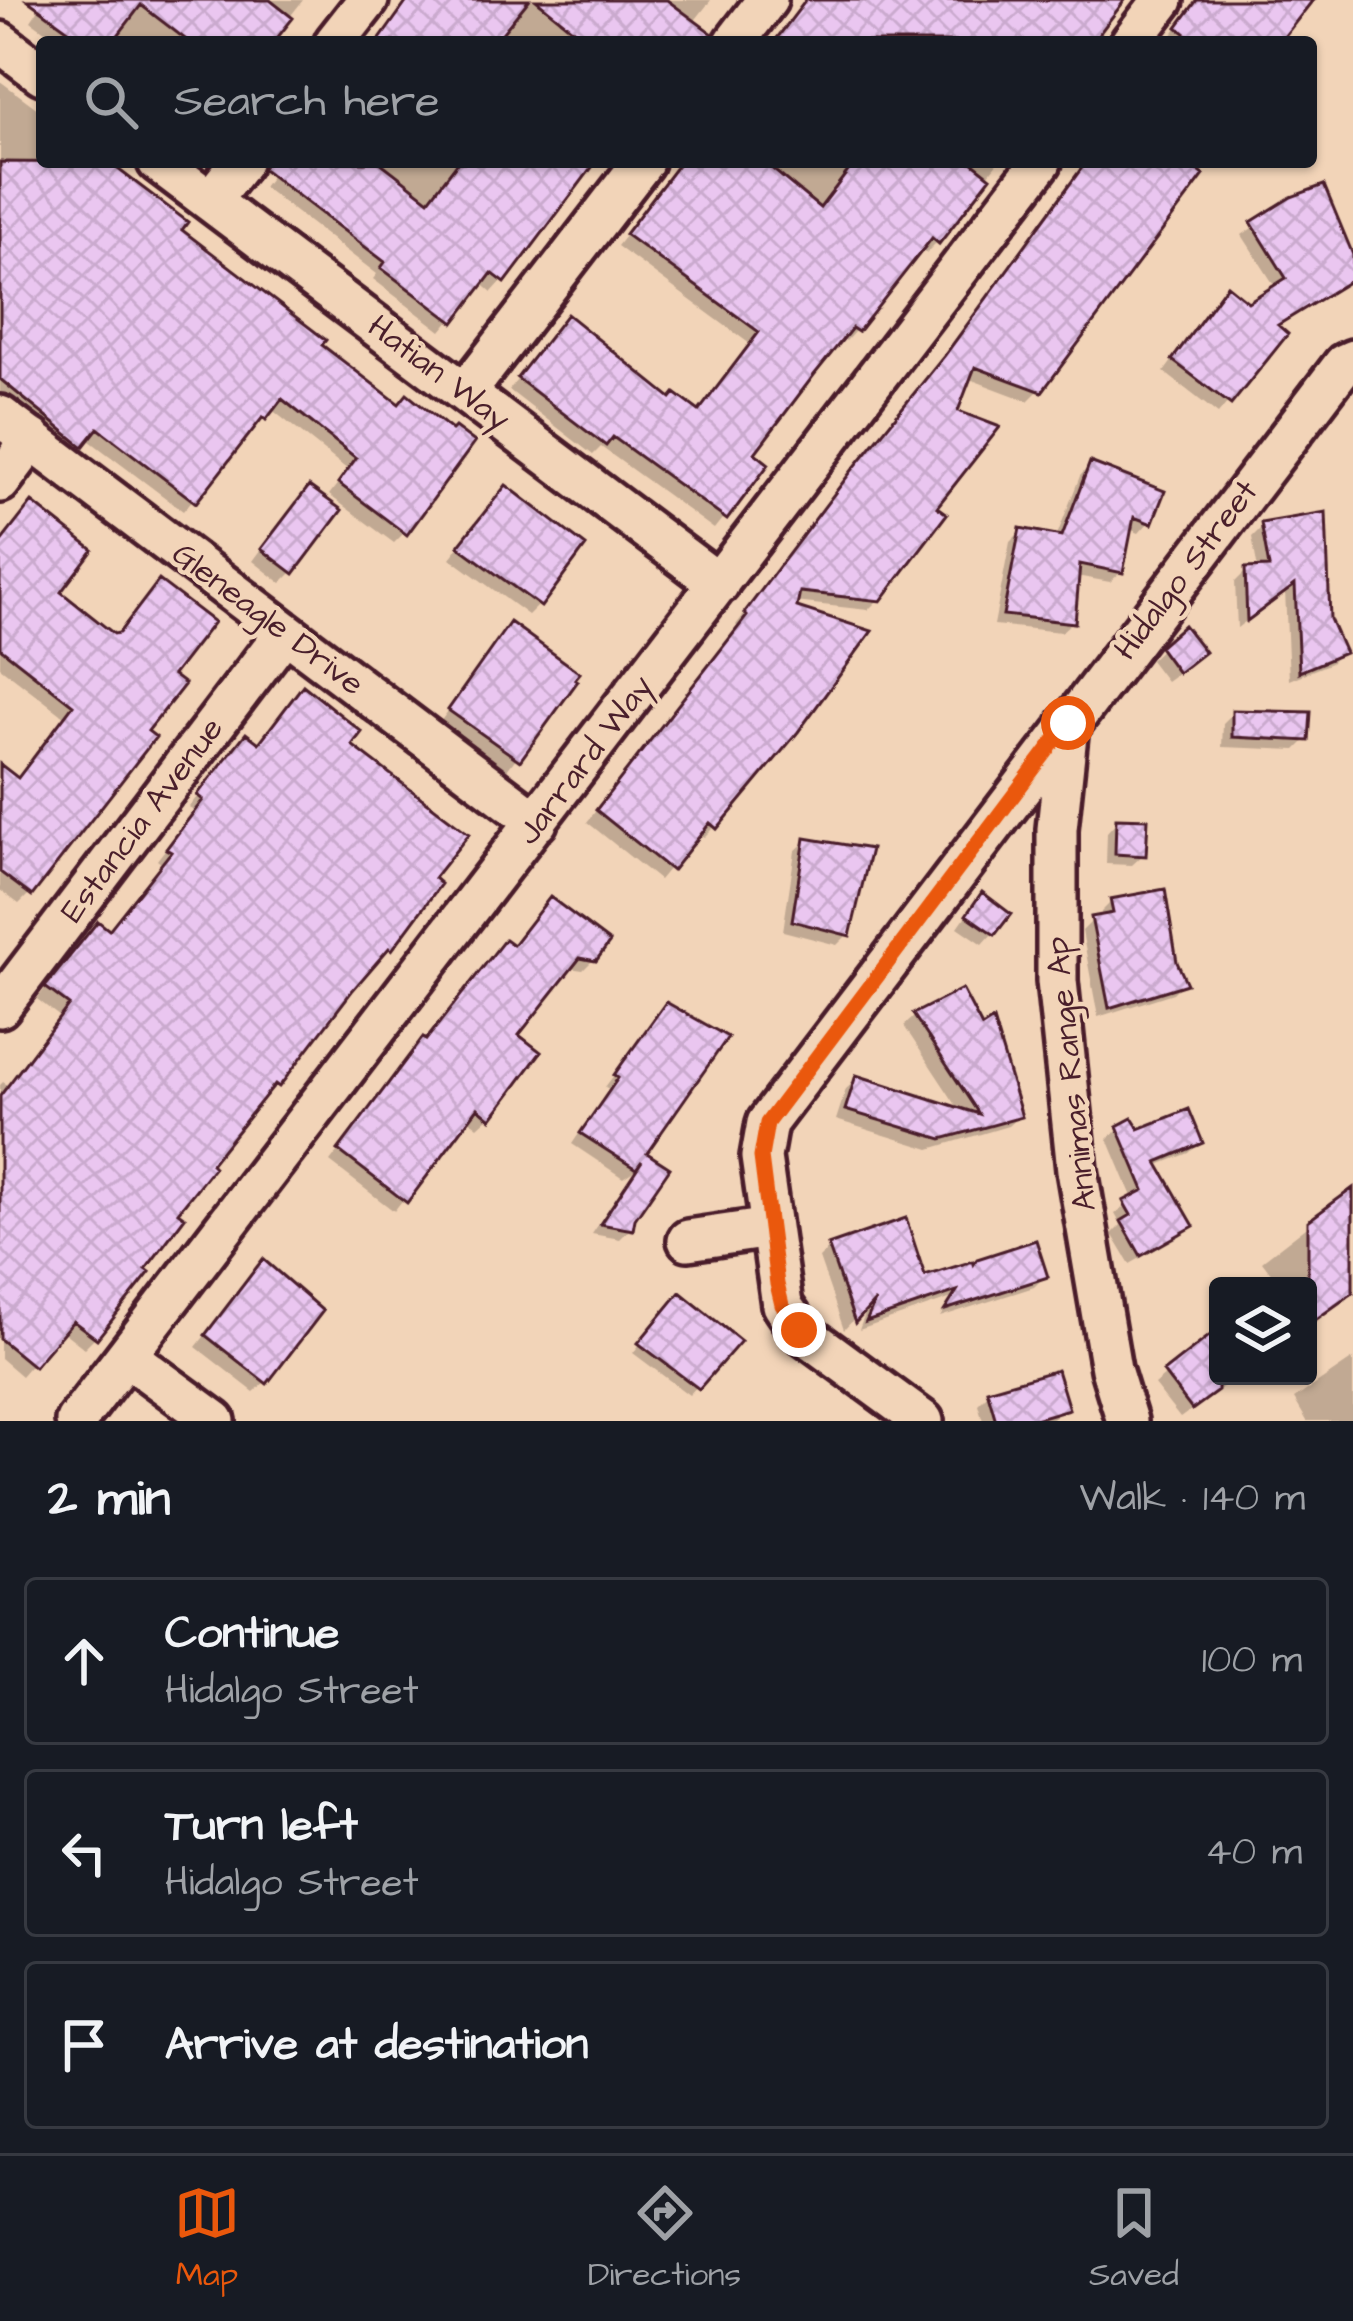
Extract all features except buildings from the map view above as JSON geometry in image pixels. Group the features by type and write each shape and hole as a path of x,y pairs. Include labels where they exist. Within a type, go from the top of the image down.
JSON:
{"street":[{"path":"340,36 368,0"},
{"path":"740,36 767,0"},
{"path":"1136,36 1163,0"},
{"path":"0,42 36,69"},
{"name":"Hatian Way","path":"166,168 719,584"},
{"path":"210,201 236,168"},
{"path":"466,392 638,168"},
{"name":"Jarrard Way","path":"76,1421 1036,168"},
{"name":"Hidalgo Street","path":"923,1421 799,1330 782,1305 761,1157 767,1123 1068,723 1344,364 1353,360"},
{"name":"Gleneagle Drive","path":"0,416 537,822"},
{"path":"0,482 32,440"},
{"name":"Estancia Avenue","path":"0,1007 284,632"},
{"name":"Annimas Range Ap","path":"1068,723 1057,850 1058,981 1077,1170 1111,1369 1127,1421"},
{"path":"688,1240 770,1228"},
{"path":"128,1358 215,1421"}],"route":[{"path":"799,1330 782,1305 777,1284 761,1157 767,1123 1068,723"}]}
